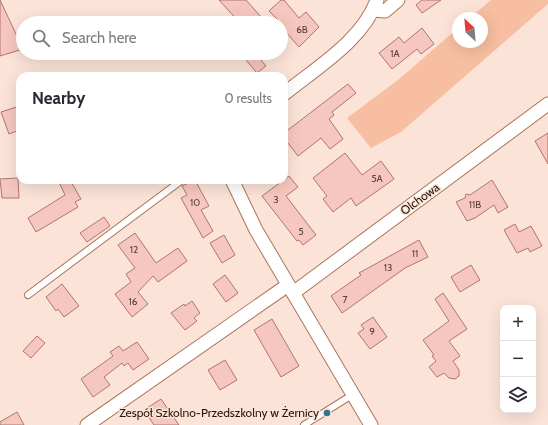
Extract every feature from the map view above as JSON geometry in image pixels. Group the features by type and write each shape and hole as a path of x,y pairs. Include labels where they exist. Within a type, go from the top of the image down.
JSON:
{"street":[{"path":"288,91 345,45 361,29 375,5 385,11 398,0"},
{"name":"Olchowa","path":"87,425 290,289 548,104"},
{"path":"234,184 249,217 352,395 371,425"}],"lane":[{"path":"28,295 177,184"},
{"path":"304,425 331,406 352,395"}],"shaded area":[{"path":"491,0 548,0 548,4 401,132 371,148 347,118 398,80 452,33 452,48 488,48 488,12 477,12"}],"building":[{"path":"0,0 16,34 16,51 0,56"},
{"path":"219,0 246,0 260,16 234,16"},
{"path":"281,0 284,0 299,18 306,12 319,27 299,47 288,34 288,16 274,16 269,11"},
{"path":"422,0 441,0 422,13 416,5"},
{"path":"422,28 434,44 421,54 417,49 392,69 379,53 399,37 404,43"},
{"path":"246,60 261,60 266,66 256,72"},
{"path":"348,84 356,93 332,112 334,115 329,119 343,139 330,149 321,138 298,156 288,143 288,130"},
{"path":"16,107 16,131 9,134 1,112"},
{"path":"548,133 548,164 535,141"},
{"path":"345,153 362,175 381,161 394,179 356,206 351,198 333,212 323,199 327,196 313,178"},
{"path":"289,176 298,187 286,196 316,235 303,245 299,240 297,241 262,196 278,184 288,184"},
{"path":"16,178 16,184 18,184 19,198 2,198 0,179"},
{"path":"492,180 508,207 498,213 494,205 475,218 467,221 456,202 465,198 466,194 470,195"},
{"path":"60,184 72,184 81,199 75,202 78,207 36,232 28,218 65,195"},
{"path":"186,184 197,184 209,206 201,210 213,231 203,238 181,198 187,195 182,186"},
{"path":"104,217 110,226 87,242 80,233"},
{"path":"515,224 519,232 531,226 542,246 530,252 528,248 517,253 504,230"},
{"path":"135,233 156,263 178,248 187,261 158,282 153,276 138,292 148,304 132,317 115,294 131,282 126,274 135,268 118,245"},
{"path":"224,235 235,255 222,263 210,243"},
{"path":"419,240 428,257 405,268 342,313 331,296 361,275 359,273"},
{"path":"471,265 480,280 460,292 451,277"},
{"path":"225,275 238,293 226,302 213,284"},
{"path":"62,284 79,306 64,317 58,309 56,311 46,297"},
{"path":"443,293 467,329 449,341 460,356 453,361 459,370 459,376 455,379 449,378 444,373 437,377 429,367 436,361 432,356 434,355 423,340 449,321 435,299"},
{"path":"192,301 200,313 194,318 197,321 185,330 171,313 184,304 185,306"},
{"path":"373,317 387,337 370,349 358,333 364,329 361,325"},
{"path":"272,319 299,366 281,377 254,330"},
{"path":"37,336 45,343 31,358 23,351"},
{"path":"137,342 149,359 133,370 128,363 124,366 122,363 104,377 110,385 93,397 81,379 113,356 110,352 119,346 123,351"},
{"path":"225,360 237,380 220,390 208,370"},
{"path":"161,399 179,425 154,425 144,410"},
{"path":"17,412 24,425 0,425 0,422"}],"place":[{"name":"Zespół Szkolno-Przedszkolny w Żernicy","path":"327,413"}]}
